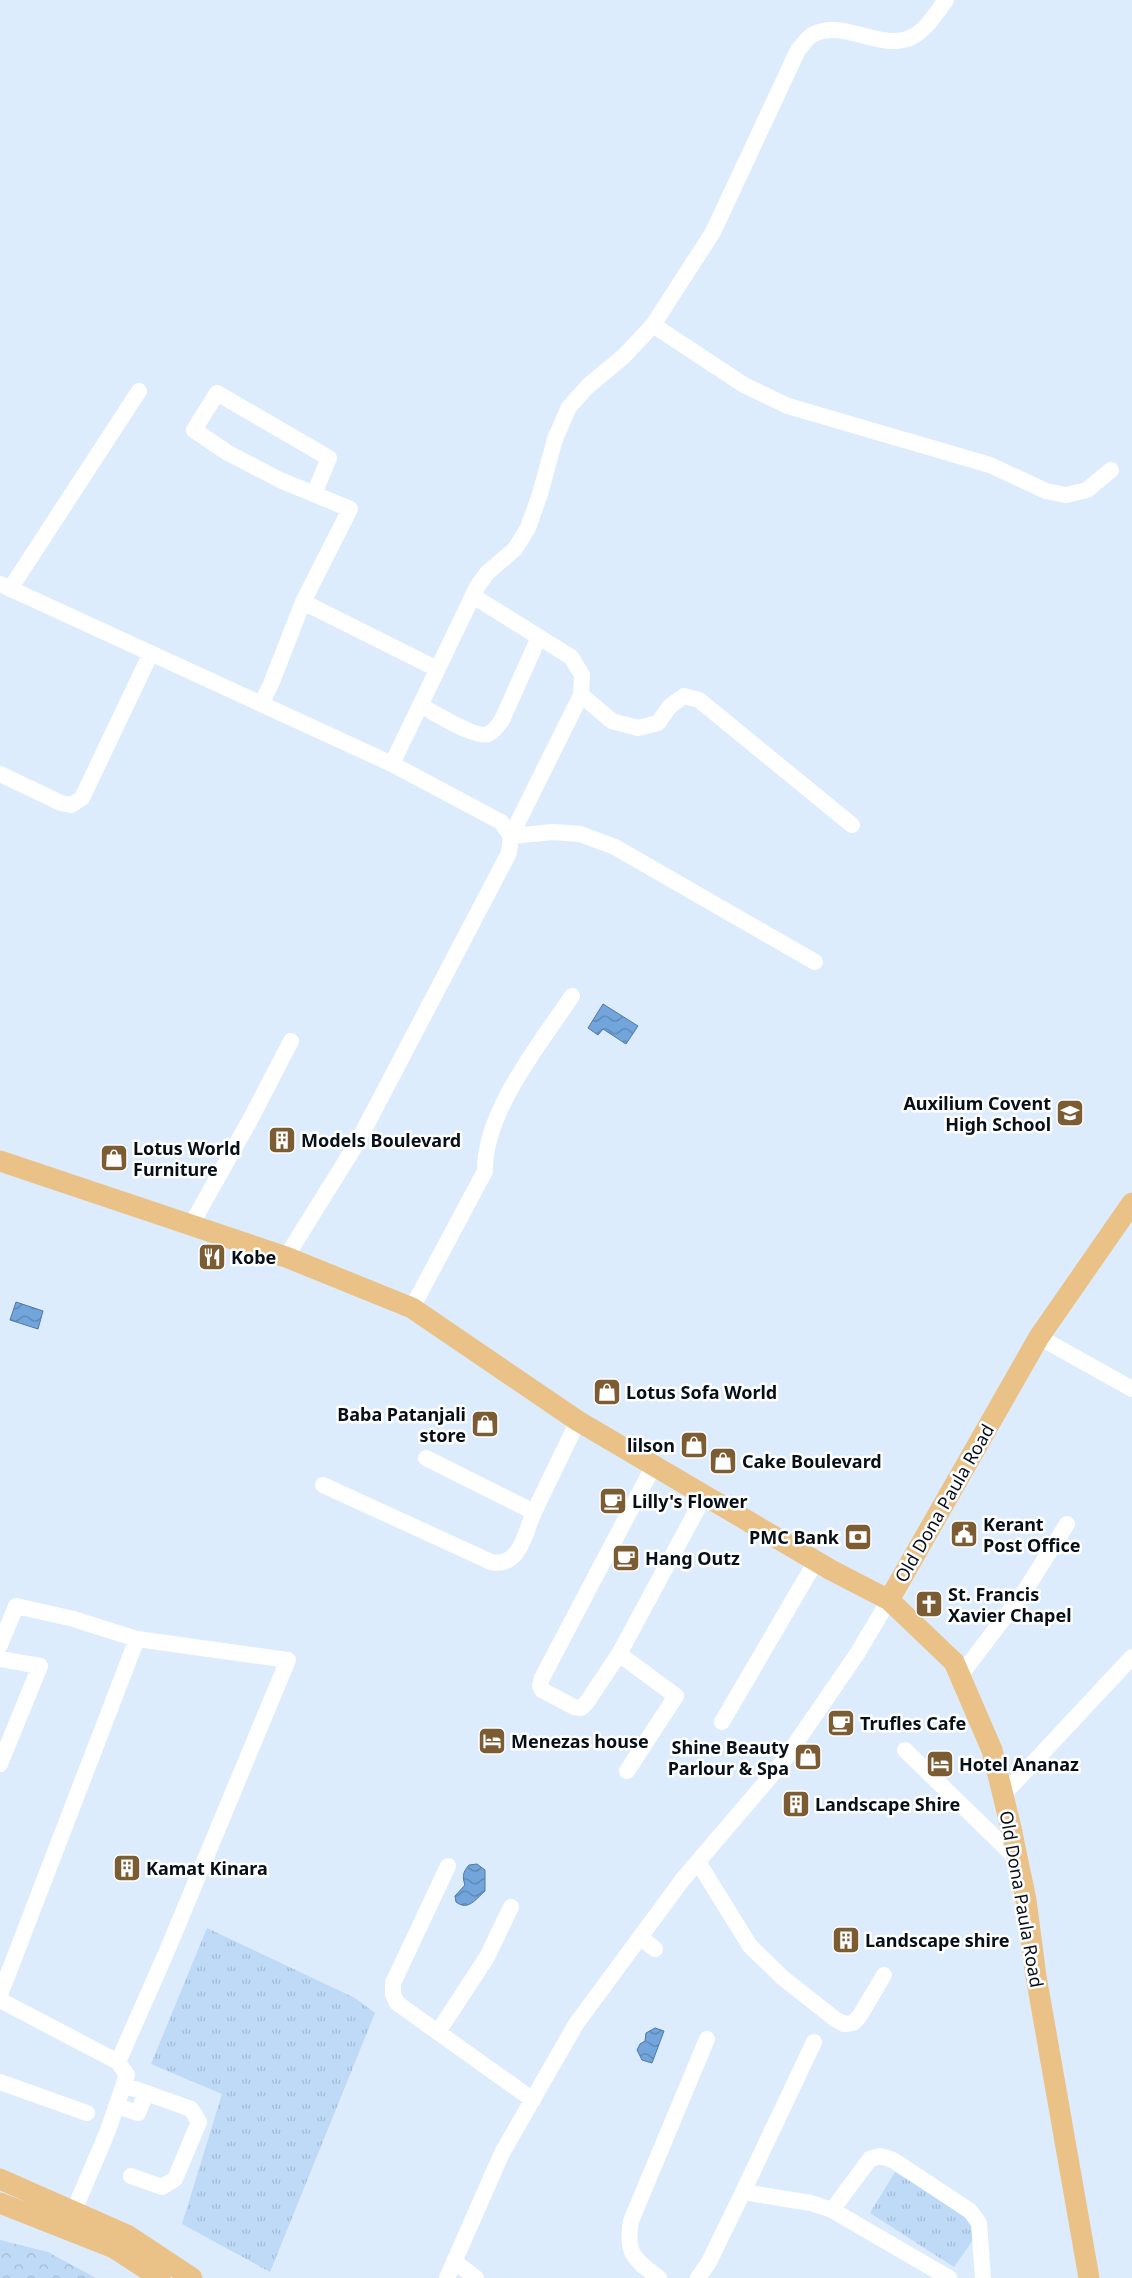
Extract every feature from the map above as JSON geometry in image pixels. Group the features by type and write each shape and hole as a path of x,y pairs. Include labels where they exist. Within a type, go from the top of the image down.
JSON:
{"main road":[{"path":"0,1161 286,1256 412,1308 578,1420 816,1561 889,1600"},
{"name":"Old Dona Paula Road","path":"1089,2278 1036,1976 1026,1900 992,1750 954,1662 889,1600 1038,1336 1132,1203"},
{"path":"0,2179 70,2220 160,2278"},
{"path":"0,2203 127,2235 192,2278"}],"street":[{"path":"392,764 473,596 487,573 515,549 528,528 540,494 555,439 569,407 588,386 624,356 653,326 713,232 798,50 813,34 830,29 888,41 912,37 927,25 946,0"},
{"path":"653,326 744,385 788,406 990,466 1046,491 1066,495 1087,490 1111,470"},
{"path":"139,391 5,587 392,764 501,822 511,836"},
{"path":"261,704 271,684 303,602 350,509 280,480 228,454 194,430 217,393 329,458 314,494"},
{"path":"286,1256 357,1143 509,853 511,836 581,695 582,675 571,658 473,596"},
{"path":"303,602 437,669"},
{"path":"420,706 475,734 487,735 502,720 539,637"},
{"path":"0,774 71,805 82,798 151,653"},
{"path":"581,695 612,721 638,728 658,724 670,706 684,696 699,700 852,825"},
{"path":"511,836 553,832 580,834 615,847 815,962"},
{"path":"412,1308 485,1171 484,1154 492,1127 517,1079 572,996"},
{"path":"191,1225 250,1120 291,1041"},
{"path":"1038,1336 1132,1389"},
{"path":"323,1485 491,1562 501,1564 508,1562 516,1556 534,1512 578,1420"},
{"path":"426,1458 534,1512"},
{"path":"654,1465 542,1678 540,1686 542,1690 574,1707 581,1708 619,1654 704,1495"},
{"path":"960,1676 1026,1589 1067,1524"},
{"path":"722,1722 816,1561"},
{"path":"446,2278 502,2153 576,2024 698,1862 782,1763 857,1654 889,1600"},
{"path":"0,1645 16,1606 74,1620 137,1639 288,1660 167,1951 118,2062"},
{"path":"0,1995 137,1639"},
{"path":"619,1654 676,1696 628,1771"},
{"path":"1003,1795 1132,1657"},
{"path":"0,1659 40,1666 0,1764"},
{"path":"905,1750 1017,1859"},
{"path":"698,1862 750,1946 783,1978 835,2019 844,2024 853,2023 859,2017 884,1975"},
{"path":"448,1866 393,1983 393,1994 396,2003 532,2100"},
{"path":"438,2032 487,1958 511,1907"},
{"path":"640,1937 655,1949"},
{"path":"0,2000 118,2062 128,2075 70,2220"},
{"path":"659,2278 638,2262 630,2250 628,2237 631,2221 707,2039"},
{"path":"698,2278 709,2262 814,2042"},
{"path":"0,2082 87,2114"},
{"path":"124,2085 191,2110 199,2122 176,2179 162,2187 131,2176"},
{"path":"117,2106 138,2113 146,2093"},
{"path":"832,2210 870,2160 880,2156 893,2160 970,2211 979,2223 983,2278"},
{"path":"743,2192 811,2203 832,2210 949,2278"},
{"path":"454,2261 476,2278"}],"green space":[{"path":"207,1928 355,1998 375,2013 270,2272 182,2224 222,2094 151,2064"},
{"path":"895,2172 971,2219 975,2237 954,2267 870,2213"},
{"path":"0,2240 48,2252 96,2278 0,2278"}],"water":[{"path":"603,1004 638,1026 626,1044 603,1029 598,1035 588,1028"},
{"path":"16,1302 43,1311 38,1329 10,1320"},
{"path":"477,1864 485,1870 485,1891 468,1905 460,1904 456,1902 455,1896 465,1885 464,1872 469,1865"},
{"path":"655,2028 664,2031 652,2063 642,2060 637,2050 640,2044 645,2041 646,2033"}],"place":[{"name":"Auxilium Covent High School","path":"1070,1113"},
{"name":"Models Boulevard","path":"282,1140"},
{"name":"Lotus World Furniture","path":"114,1158"},
{"name":"Kobe","path":"212,1257"},
{"name":"Lotus Sofa World","path":"607,1392"},
{"name":"Baba Patanjali store","path":"485,1424"},
{"name":"lilson","path":"694,1445"},
{"name":"Cake Boulevard","path":"723,1461"},
{"name":"Lilly's Flower","path":"613,1501"},
{"name":"Kerant Post Office","path":"964,1534"},
{"name":"PMC Bank","path":"858,1537"},
{"name":"Hang Outz","path":"626,1558"},
{"name":"St. Francis Xavier Chapel","path":"929,1604"},
{"name":"Trufles Cafe","path":"841,1723"},
{"name":"Menezas house","path":"492,1741"},
{"name":"Shine Beauty Parlour & Spa","path":"808,1757"},
{"name":"Hotel Ananaz","path":"940,1764"},
{"name":"Landscape Shire","path":"796,1804"},
{"name":"Kamat Kinara","path":"127,1868"},
{"name":"Landscape shire","path":"846,1940"}]}
